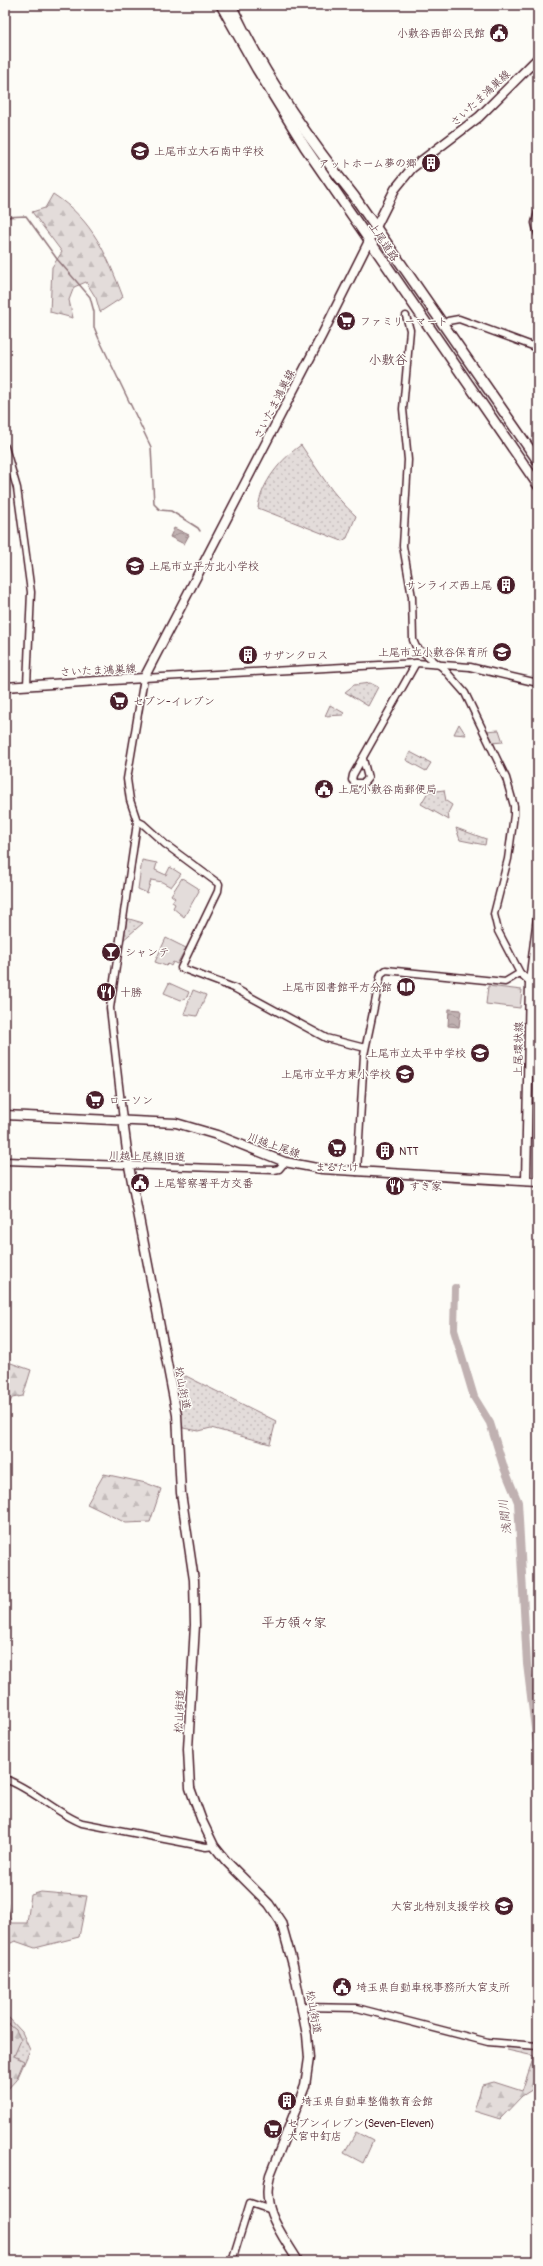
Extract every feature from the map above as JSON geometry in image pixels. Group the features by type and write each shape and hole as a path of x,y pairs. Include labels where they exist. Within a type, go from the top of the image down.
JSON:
{"highway":[{"name":"上尾道路","path":"221,5 275,100 368,241 538,486"},
{"name":"上尾道路","path":"231,5 263,68 538,461"}],"main road":[{"name":"さいたま鴻巣線","path":"5,687 144,678 395,189 412,168 470,125 538,58"},
{"name":"上尾環状線","path":"526,1181 538,917"},
{"name":"川越上尾線","path":"5,1115 166,1122 187,1125 285,1162 322,1169 538,1182"},
{"name":"松山街道","path":"123,1120 129,1166 177,1415 181,1493 194,1580 195,1625 188,1777 196,1806 214,1846 226,1861 269,1904 281,1922 289,1946 302,2006 308,2048 307,2076 302,2094 268,2182 268,2209 298,2261"}],"street":[{"path":"538,212 536,223 538,234"},
{"path":"406,316 410,330 403,409 408,460 403,546 412,597 414,643 439,664 465,693 511,794 514,806 511,840 494,914 498,931 520,973 534,983"},
{"path":"448,321 459,319 538,348"},
{"path":"5,447 17,488 31,592 27,685"},
{"path":"363,758 416,663"},
{"path":"123,1120 110,1008 137,821 130,800 127,779 144,678 416,663 470,667 538,683"},
{"path":"137,821 143,824 160,840 219,884 218,891 181,966 183,970 234,988 326,1038 365,1048"},
{"path":"357,1172 365,1048 381,974 383,971 505,982 520,973"},
{"name":"川越上尾線旧道","path":"5,1161 274,1170 279,1170 285,1162"},
{"path":"5,1779 22,1786 66,1815 82,1823 190,1844 214,1846"},
{"path":"302,2006 357,2008 488,2042 538,2046"},
{"path":"232,2261 250,2203 268,2209"}],"green space":[{"path":"53,194 79,215 89,227 111,267 123,297 100,312 96,298 86,282 74,287 69,300 73,318 50,312 52,267 62,252 32,212 45,208"},
{"path":"301,445 333,491 356,516 347,538 342,541 258,508 263,490 273,472 286,457"},
{"path":"370,683 378,687 368,706 345,692 354,685"},
{"path":"330,705 344,713 343,715 325,716"},
{"path":"459,724 466,735 454,734"},
{"path":"499,730 503,742 491,743 485,731"},
{"path":"410,752 431,763 426,771 406,760"},
{"path":"444,790 446,801 452,805 448,813 449,820 421,804 428,792"},
{"path":"456,828 486,839 485,845 460,840"},
{"path":"142,860 157,863 155,870 166,875 170,867 181,874 171,887 162,882 151,880 147,893 138,889"},
{"path":"182,878 198,888 199,891 184,917 173,908 175,904 172,902 175,898 171,895"},
{"path":"126,918 143,923 122,941"},
{"path":"166,938 186,948 177,964 173,962 171,966 168,964 166,966 155,962"},
{"path":"169,983 189,992 187,997 181,1000 164,993"},
{"path":"488,986 522,990 520,1008 486,1004"},
{"path":"193,990 206,995 197,1016 184,1014"},
{"path":"5,1361 31,1370 23,1396 12,1398 5,1414"},
{"path":"186,1376 276,1421 270,1444 211,1428 199,1431 183,1428 175,1383"},
{"path":"104,1474 146,1483 161,1489 150,1522 126,1523 87,1504"},
{"path":"41,1892 87,1896 79,1937 35,1948 15,1941 5,1946 5,1895 11,1923 27,1923 31,1895"},
{"path":"5,2017 8,2017 22,2032 30,2050 18,2077 5,2077"},
{"path":"5,2021 16,2030 21,2040 14,2056 24,2061 16,2080 5,2092"},
{"path":"507,2046 538,2049 538,2086 522,2096 500,2119 474,2111 482,2085 494,2082 522,2091 534,2056 507,2050"},
{"path":"356,2132 373,2141 363,2163 344,2153"}],"water":[{"path":"174,528 189,535 184,544 170,537"},
{"path":"449,1009 461,1010 459,1027 448,1026"}],"waterway":[{"path":"5,217 26,216 57,259 90,297 94,312 94,327 151,447 154,504 160,510 171,511 198,528 200,531"},
{"name":"浅間川","path":"455,1288 454,1330 474,1397 490,1423 504,1468 518,1502 527,1664 538,1753"}],"place":[{"name":"小敷谷西部公民館","path":"499,33"},
{"name":"上尾市立大石南中学校","path":"140,151"},
{"name":"アットホーム夢の郷","path":"431,163"},
{"name":"ファミリーマート","path":"346,321"},
{"name":"上尾市立平方北小学校","path":"135,566"},
{"name":"サンライズ西上尾","path":"506,585"},
{"name":"上尾市立小敷谷保育所","path":"502,652"},
{"name":"サザンクロス","path":"248,655"},
{"name":"セブン-イレブン","path":"119,701"},
{"name":"上尾小敷谷南郵便局","path":"324,789"},
{"name":"シャンテ","path":"111,952"},
{"name":"上尾市図書館平方分館","path":"406,987"},
{"name":"十勝","path":"106,992"},
{"name":"上尾市立太平中学校","path":"480,1053"},
{"name":"上尾市立平方東小学校","path":"405,1074"},
{"name":"ローソン","path":"95,1100"},
{"name":"まるたけ","path":"337,1148"},
{"name":"NTT","path":"385,1151"},
{"name":"上尾警察署平方交番","path":"140,1183"},
{"name":"すき家","path":"395,1186"},
{"name":"大宮北特別支援学校","path":"504,1906"},
{"name":"埼玉県自動車税事務所大宮支所","path":"342,1987"},
{"name":"埼玉県自動車整備教育会館","path":"287,2101"},
{"name":"セブンイレブン(Seven-Eleven) 大宮中釘店","path":"273,2129"}],"district":[{"name":"小敷谷","path":"388,359"},
{"name":"平方領々家","path":"294,1622"}]}
